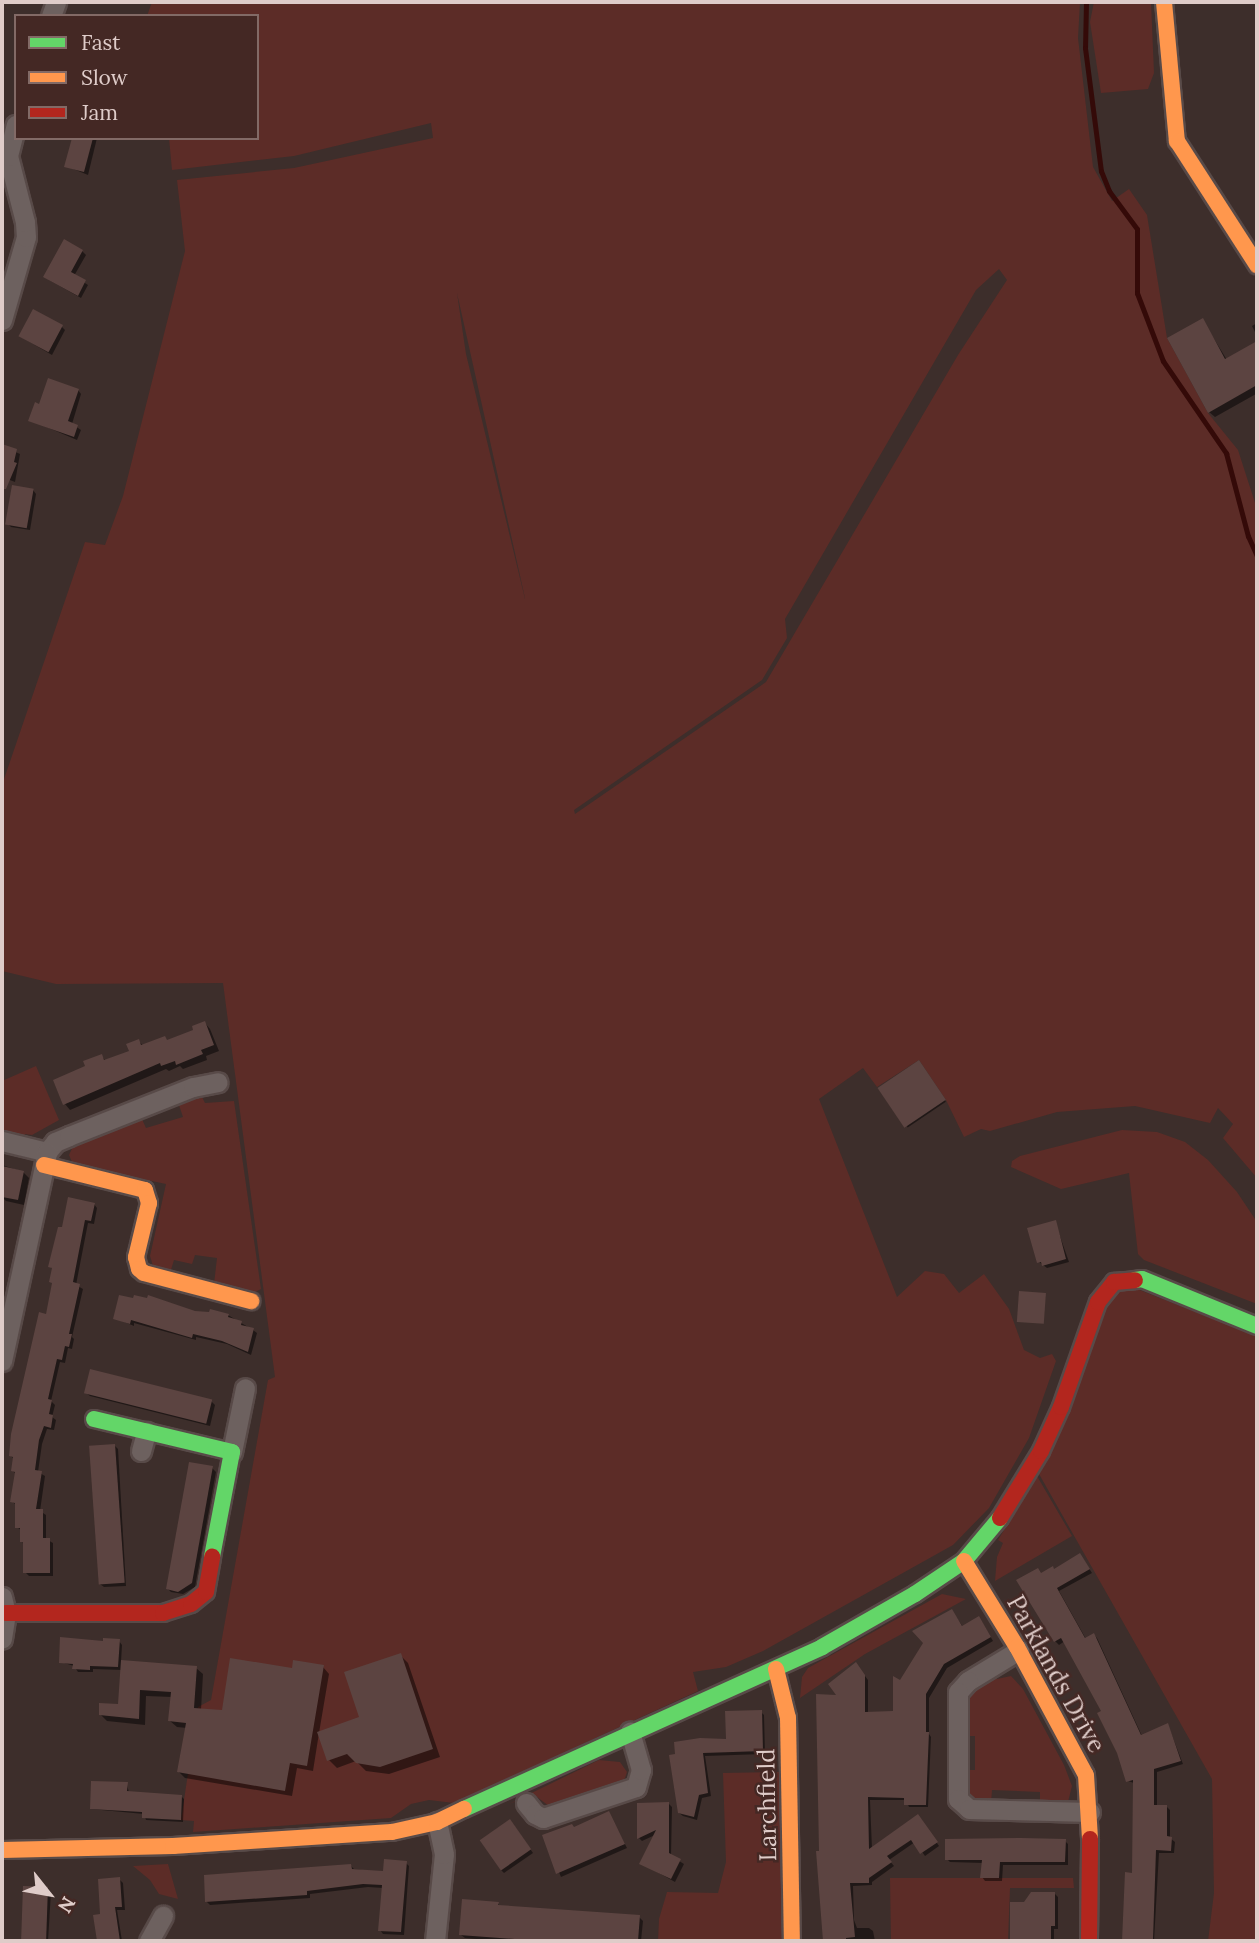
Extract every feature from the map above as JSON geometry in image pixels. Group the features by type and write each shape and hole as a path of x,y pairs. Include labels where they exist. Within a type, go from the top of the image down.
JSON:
{"street":[{"path":"1164,2 1177,141 1257,265"},
{"path":"2,320 26,237 25,222 11,179 8,156 14,133"},
{"path":"2,1361 45,1158 55,1142 200,1085 218,1082"},
{"path":"2,1141 45,1158 145,1190 149,1203 136,1257 139,1269 197,1278 251,1301"},
{"path":"2,1850 173,1846 392,1832 437,1822 630,1732 776,1669 915,1594 964,1561 1003,1514 1041,1451 1061,1407 1098,1301 1114,1282 1142,1279 1257,1326"},
{"path":"2,1639 4,1605 163,1613 200,1600 207,1587 244,1388"},
{"path":"94,1419 144,1441 232,1452"},
{"name":"Parklands Drive","path":"964,1561 1019,1650 1082,1765 1089,1787 1090,1812 1089,1941"},
{"path":"1019,1650 968,1681 958,1692 958,1799 969,1809 1090,1812"},
{"name":"Larchfield","path":"776,1669 788,1718 792,1941"},
{"path":"526,1803 535,1814 543,1818 636,1787 641,1770 630,1732"},
{"path":"435,1941 444,1854 437,1822"},
{"path":"149,1941 163,1916"}],"shaded area":[{"path":"152,2 1080,2 1078,38 1093,167 1112,201 1129,189 1147,215 1167,338 1208,413 1238,450 1257,509 1257,1178 1223,1138 1233,1124 1218,1108 1210,1123 1135,1106 1057,1112 990,1131 981,1129 964,1137 946,1100 919,1060 877,1087 863,1068 819,1099 897,1297 925,1271 944,1274 959,1293 984,1274 1009,1309 1024,1350 1040,1358 1052,1354 1056,1361 1029,1438 989,1508 953,1545 763,1651 726,1667 693,1672 698,1691 454,1803 429,1800 411,1804 391,1818 193,1832 194,1821 181,1820 198,1707 211,1700 268,1380 275,1377 223,983 56,984 2,971 2,785 85,542 105,545 123,496 185,251 177,180 294,168 433,138 431,123 294,156 172,170 169,140 259,140 259,14 148,14","holes":["999,269 1007,280 958,355 766,682 575,814 574,810 762,680 787,638 785,619 976,290","457,293 525,598 466,354"]},
{"path":"1094,2 1151,2 1154,73 1148,89 1101,93 1090,22"},
{"path":"36,1066 59,1120 32,1135 25,1134 25,1138 2,1133 2,1081"},
{"path":"200,1093 205,1103 234,1101 261,1289 255,1292 214,1284 217,1258 195,1255 192,1264 174,1260 170,1273 154,1269 150,1256 166,1184 81,1166 72,1162 69,1155 75,1142 141,1117 146,1128 183,1117 178,1102"},
{"path":"1122,1130 1157,1132 1185,1142 1208,1160 1237,1192 1257,1222 1257,1304 1144,1260 1138,1254 1129,1173 1061,1189 1011,1167 1012,1161 1020,1156"},
{"path":"1137,1289 1257,1336 1257,1941 1208,1941 1214,1893 1212,1779 1039,1474 1108,1303 1120,1290"},
{"path":"1037,1476 1072,1536 995,1581 997,1557 1003,1543 998,1540"},
{"path":"942,1594 966,1599 865,1654 800,1698 802,1677 808,1668"},
{"path":"995,1674 997,1679 1011,1676 1023,1689 1064,1765 1072,1786 1068,1802 1040,1804 1040,1792 992,1790 991,1803 973,1800 965,1794 963,1770 975,1770 975,1736 964,1736 968,1692"},
{"path":"599,1760 620,1762 627,1772 625,1778 620,1783 549,1806 533,1794 509,1804"},
{"path":"779,1772 783,1941 658,1941 659,1919 667,1892 718,1893 726,1862 723,1773"},
{"path":"168,1864 178,1899 159,1894 150,1880 133,1866"},
{"path":"890,1878 1073,1878 1074,1888 1010,1888 1008,1941 891,1941"}],"building":[{"path":"71,140 92,140 84,172 64,167"},
{"path":"64,239 83,250 71,272 86,280 78,296 43,277"},
{"path":"33,309 63,325 48,352 18,336"},
{"path":"1203,318 1225,359 1257,341 1257,385 1208,413 1167,338"},
{"path":"48,378 79,389 68,421 78,425 74,437 28,421 35,402 39,404"},
{"path":"2,444 17,449 14,462 17,463 6,489 2,489"},
{"path":"12,485 34,489 27,528 5,524"},
{"path":"205,1021 214,1045 201,1050 203,1054 176,1065 175,1061 161,1066 160,1063 63,1105 53,1080 85,1066 83,1061 102,1054 104,1060 129,1051 126,1044 139,1039 141,1045 165,1036 167,1040 193,1030 192,1026"},
{"path":"919,1060 946,1100 904,1128 878,1088"},
{"path":"2,1166 24,1171 18,1200 2,1197"},
{"path":"68,1197 95,1203 91,1221 85,1220 73,1282 80,1284 69,1334 72,1334 69,1347 65,1346 62,1360 57,1359 48,1399 52,1400 49,1414 53,1415 51,1428 44,1426 35,1470 42,1471 36,1509 43,1509 43,1538 50,1538 50,1573 23,1573 23,1542 20,1542 20,1528 15,1528 15,1503 10,1502 15,1472 11,1471 13,1457 9,1456 11,1434 39,1312 46,1314 52,1283 49,1282 52,1268 48,1267 58,1227 62,1227"},
{"path":"1056,1220 1066,1259 1042,1266 1041,1262 1037,1263 1027,1228"},
{"path":"1019,1291 1046,1293 1044,1324 1017,1322"},
{"path":"119,1295 147,1298 148,1295 195,1311 209,1312 210,1309 229,1314 228,1317 242,1321 241,1325 254,1328 248,1352 222,1341 193,1334 192,1338 131,1320 130,1324 113,1319"},
{"path":"90,1369 212,1399 206,1424 84,1393"},
{"path":"115,1444 125,1583 99,1584 89,1446"},
{"path":"189,1462 213,1466 192,1583 178,1592 166,1589"},
{"path":"1080,1553 1090,1569 1057,1588 1085,1638 1094,1633 1141,1735 1168,1723 1181,1761 1154,1769 1154,1805 1167,1805 1167,1836 1172,1837 1171,1851 1156,1850 1153,1940 1122,1941 1125,1872 1132,1873 1133,1780 1126,1782 1117,1753 1097,1713 1101,1711 1061,1638 1054,1642 1016,1580 1038,1568 1041,1573 1053,1566 1054,1569"},
{"path":"952,1609 962,1626 979,1616 991,1637 944,1664 926,1694 926,1732 929,1732 926,1805 904,1805 904,1798 868,1797 869,1849 918,1814 938,1842 920,1854 911,1840 887,1856 892,1862 869,1878 869,1883 850,1883 855,1937 846,1938 846,1941 823,1941 816,1851 819,1851 816,1694 836,1695 828,1684 856,1662 865,1675 865,1712 893,1711 893,1676 900,1680 923,1643 912,1631"},
{"path":"60,1637 103,1641 103,1638 120,1639 118,1667 90,1666 90,1670 72,1669 73,1664 59,1663"},
{"path":"401,1653 433,1749 380,1767 356,1763 347,1754 327,1761 317,1732 359,1717 344,1672"},
{"path":"230,1658 292,1668 293,1660 324,1665 307,1766 290,1763 285,1791 177,1772 186,1723 168,1721 171,1692 140,1690 139,1719 99,1715 99,1703 118,1704 121,1660 197,1666 194,1708 222,1710"},
{"path":"762,1710 763,1751 703,1753 708,1793 699,1795 694,1817 678,1813 669,1755 675,1754 674,1742 700,1738 726,1739 725,1711"},
{"path":"91,1781 128,1782 127,1791 182,1795 181,1820 142,1818 142,1812 90,1809"},
{"path":"669,1802 669,1853 681,1859 671,1879 639,1864 656,1830 637,1839 637,1803"},
{"path":"609,1811 625,1844 556,1874 542,1835 572,1824 574,1827"},
{"path":"510,1819 531,1849 501,1871 480,1840"},
{"path":"945,1839 1066,1839 1065,1862 1000,1862 999,1878 980,1878 982,1860 945,1860"},
{"path":"384,1859 407,1861 401,1932 378,1931 382,1885 363,1884 307,1891 307,1895 205,1902 204,1875 351,1864 352,1869 383,1871"},
{"path":"120,1877 122,1907 115,1907 120,1941 97,1941 93,1915 100,1914 98,1879"},
{"path":"23,1886 48,1887 46,1941 21,1941"},
{"path":"1031,1892 1055,1892 1055,1926 1051,1926 1051,1941 1010,1941 1010,1902 1024,1902"},
{"path":"462,1899 499,1902 498,1905 640,1915 638,1941 542,1941 459,1935"}],"waterway":[{"path":"1086,2 1085,48 1101,171 1109,191 1137,229 1137,293 1163,361 1226,453 1248,536 1257,556"}],"traffic: fast":[{"path":"1135,1280 1142,1279 1257,1326"},
{"path":"94,1419 232,1452 212,1557"},
{"path":"464,1809 822,1647 915,1594 964,1561 1000,1518"}],"traffic: slow":[{"path":"1164,2 1177,141 1257,265"},
{"path":"44,1165 145,1190 149,1203 136,1257 139,1269 144,1273 251,1301"},
{"path":"964,1561 1017,1647 1086,1775 1090,1839"},
{"path":"776,1669 788,1718 792,1941"},
{"path":"2,1850 173,1846 392,1832 437,1822 464,1809"}],"traffic: jam":[{"path":"1000,1518 1041,1451 1061,1407 1098,1302 1114,1282 1135,1280"},
{"path":"6,1613 163,1613 191,1604 206,1592 212,1557"},
{"path":"1089,1941 1090,1839"}]}
